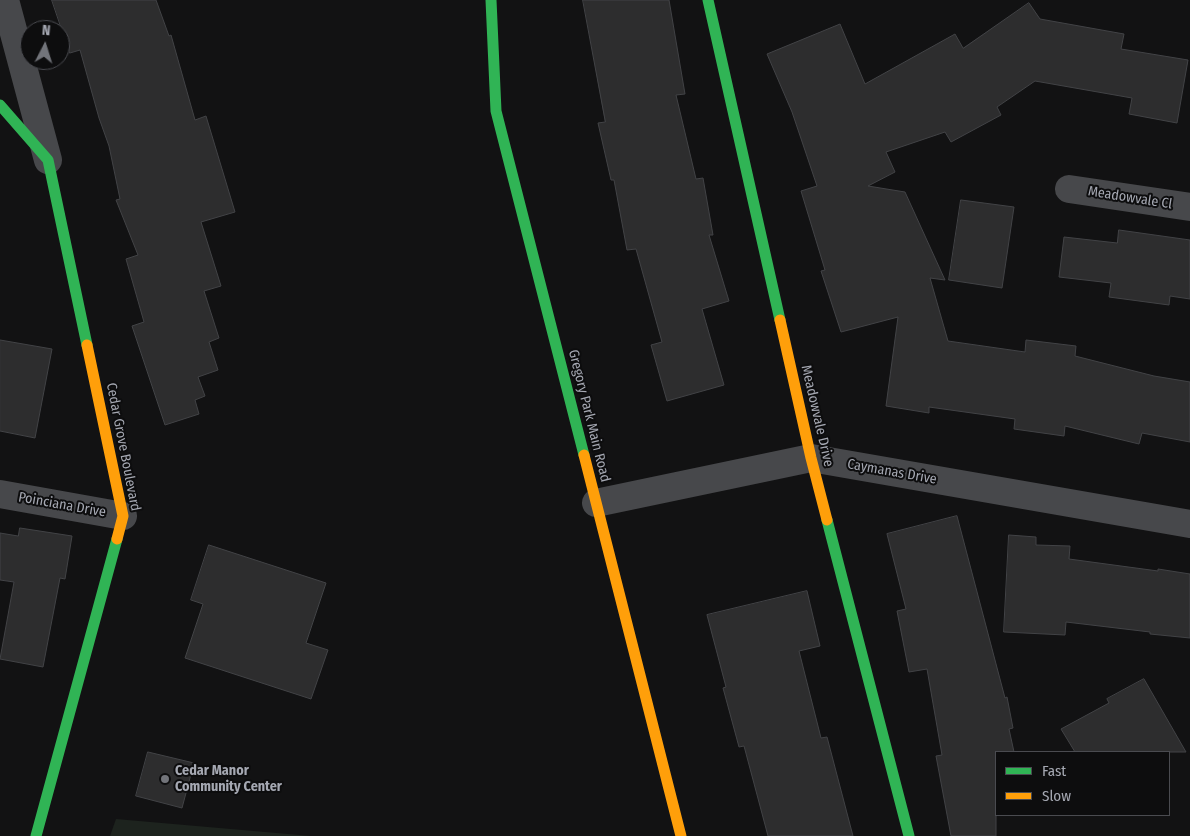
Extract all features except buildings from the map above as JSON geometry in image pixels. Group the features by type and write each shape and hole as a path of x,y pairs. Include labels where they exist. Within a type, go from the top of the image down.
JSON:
{"street":[{"path":"5,0 48,160"},
{"name":"Gregory Park Main Road","path":"490,0 496,111 681,836"},
{"name":"Meadowvale Drive","path":"708,0 811,458 909,836"},
{"name":"Cedar Grove Boulevard","path":"0,106 48,160 123,516 36,836"},
{"name":"Meadowvale Cl","path":"1069,189 1190,207"},
{"name":"Caymanas Drive","path":"596,503 811,458 1190,524"},
{"name":"Poinciana Drive","path":"0,494 123,516"}],"shaded area":[{"path":"116,819 311,836 110,836"}],"traffic: fast":[{"path":"491,0 496,111 584,455"},
{"path":"708,0 780,320"},
{"path":"0,105 48,160 87,345"},
{"path":"827,520 909,836"},
{"path":"36,836 117,539"}],"traffic: slow":[{"path":"780,320 827,520"},
{"path":"87,345 123,516 117,539"},
{"path":"584,455 681,836"}],"place":[{"name":"Cedar Manor Community Center","path":"165,779"}]}
